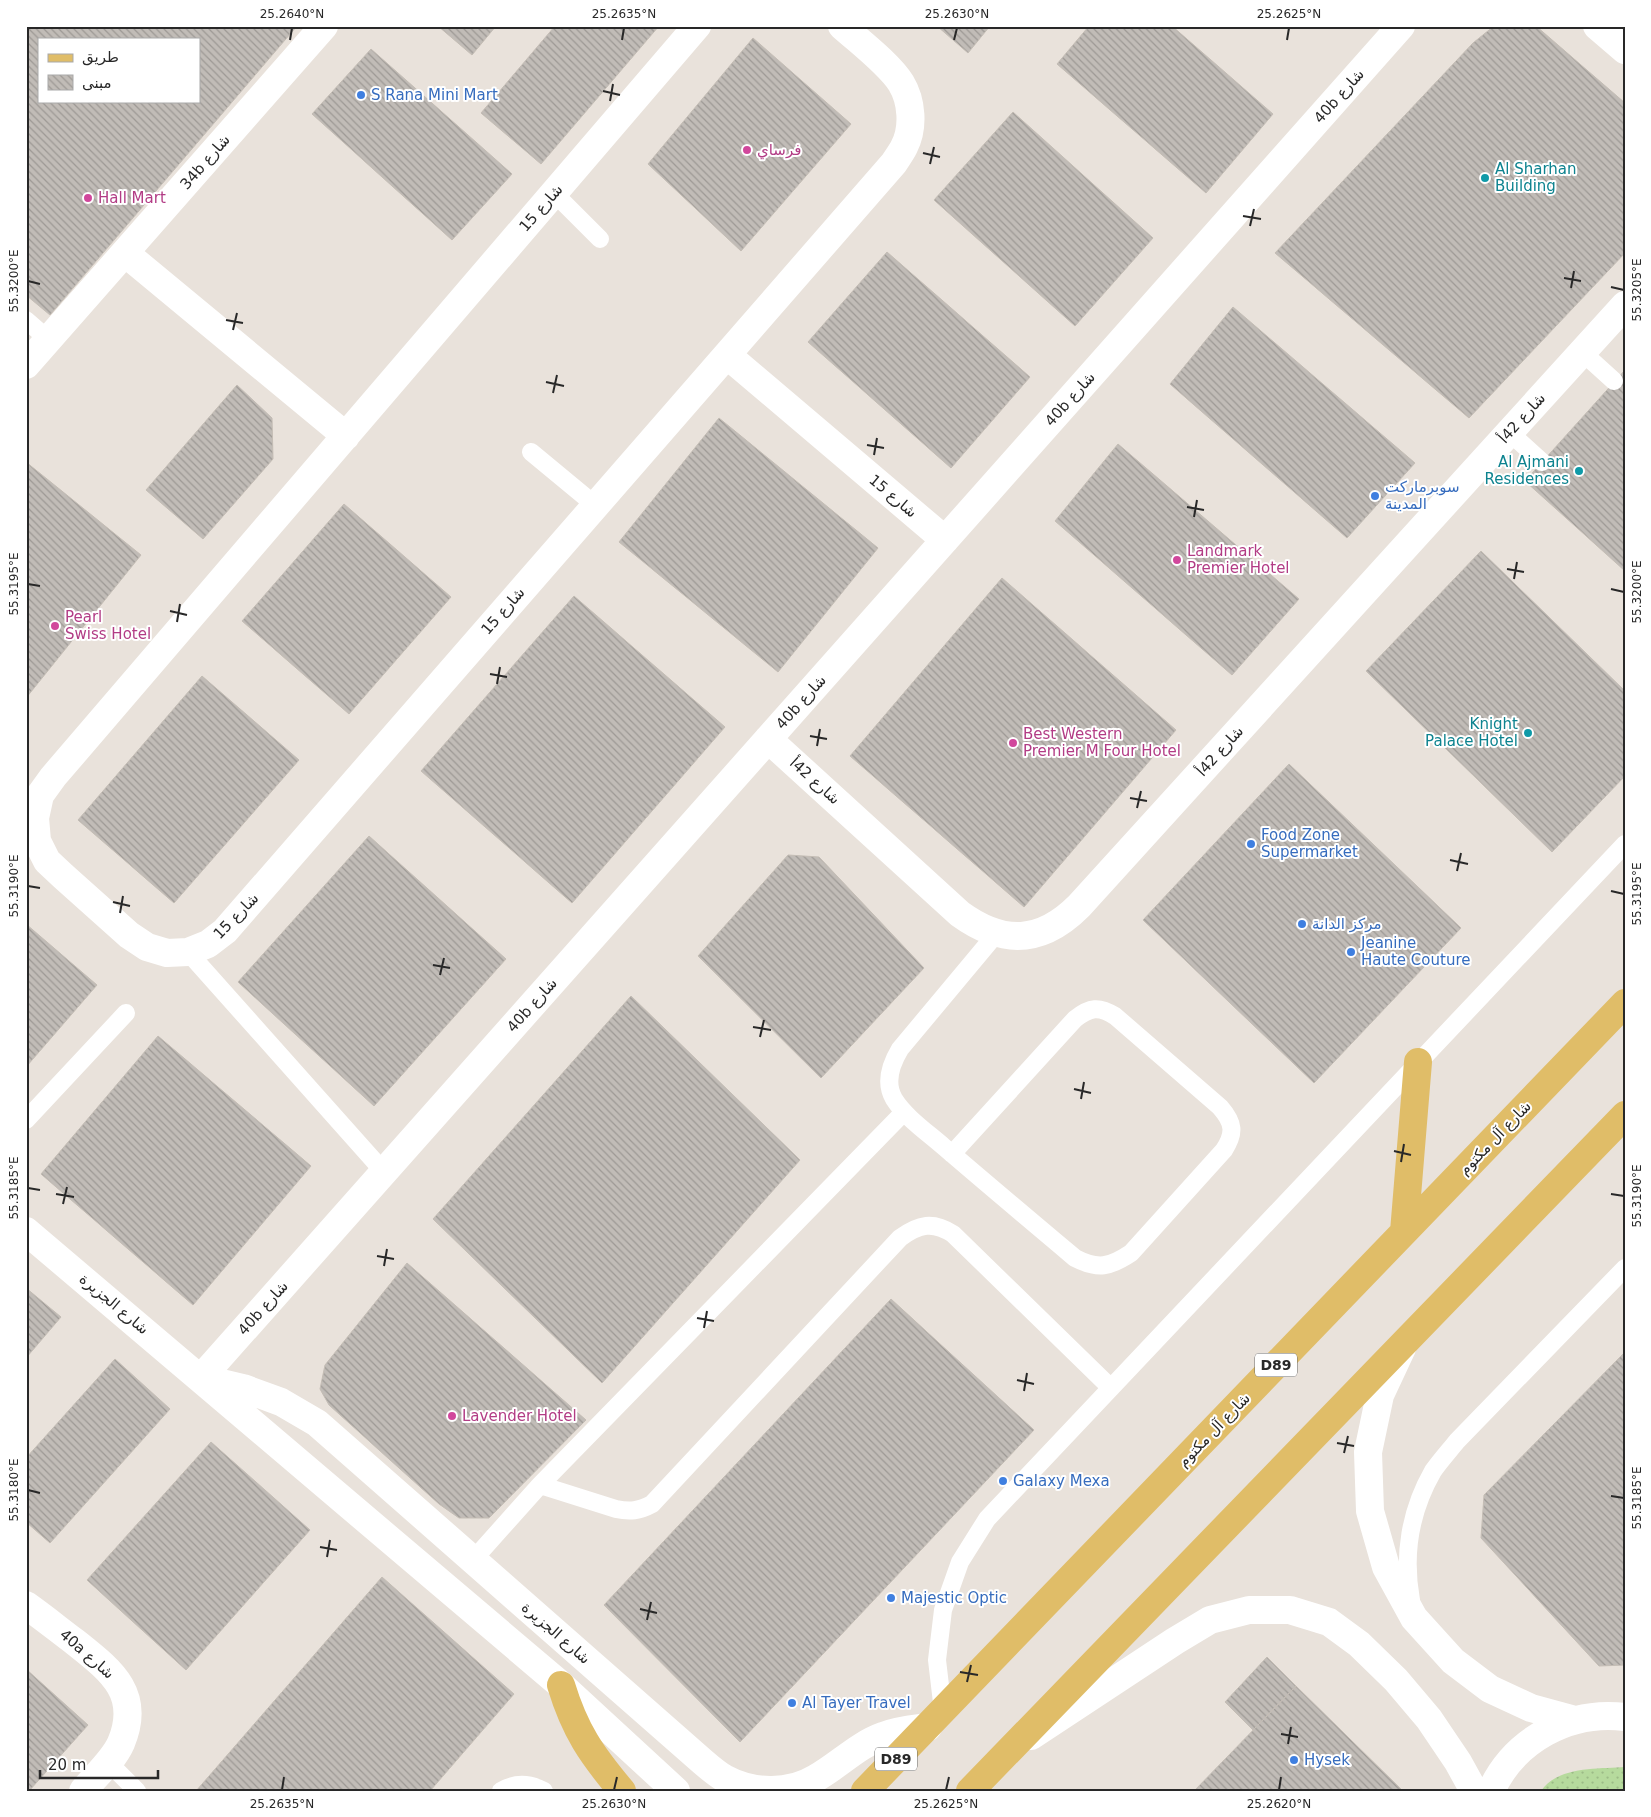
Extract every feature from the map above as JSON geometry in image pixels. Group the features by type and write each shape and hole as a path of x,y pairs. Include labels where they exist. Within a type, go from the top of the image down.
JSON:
{"main road":[{"name":"شارع آل مكتوم","path":"865,1791 1625,1003"},
{"path":"1404,1232 1418,1062"},
{"path":"970,1791 1625,1115"},
{"path":"561,1685 568,1710 579,1733 593,1755 622,1791"}],"street":[{"name":"34b شارع","path":"26,365 324,26"},
{"name":"شارع 15","path":"697,26 53,777 40,795 35,818 37,840 47,861 129,935 146,947 167,953 188,952 208,944 225,931 894,163 905,146 910,125 909,104 901,83 888,67 842,26"},
{"name":"40b شارع","path":"201,1378 1401,26"},
{"path":"1597,26 1625,50"},
{"path":"125,253 346,436"},
{"name":"شارع 42أ","path":"768,739 960,914 977,927 996,934 1017,936 1038,933 1054,927 1073,912 1625,305"},
{"name":"شارع 15","path":"727,355 946,540"},
{"name":"شارع الجزيرة","path":"26,1231 561,1685 676,1791"},
{"path":"1405,1342 1380,1395 1368,1452 1370,1511 1386,1567 1414,1618 1452,1661 1490,1689 1531,1708 1575,1720"},
{"name":"شارع الجزيرة","path":"201,1378 243,1388 281,1402 316,1423 723,1778 746,1788 770,1790 793,1788 815,1779 861,1747 882,1736 936,1719"},
{"name":"40a شارع","path":"26,1605 105,1666 119,1682 127,1702 127,1724 120,1744 108,1762 82,1791"},
{"path":"1004,1754 1210,1620 1249,1610 1290,1610 1328,1622 1359,1644 1390,1674 1429,1719 1458,1762 1474,1791"},
{"path":"1491,1791 1497,1777 1517,1751 1544,1732 1575,1720 1619,1714"}],"lane":[{"path":"554,193 600,239"},
{"path":"26,320 48,340"},
{"path":"1582,352 1614,381"},
{"path":"1509,432 1542,462"},
{"path":"531,452 595,506"},
{"path":"936,1719 937,1660 943,1610 960,1562 987,1519 1625,844"},
{"path":"952,1154 1075,1019 1084,1012 1094,1009 1106,1010 1116,1016 1220,1107 1228,1116 1232,1128 1230,1140 1224,1150 1131,1253 1119,1262 1104,1266 1088,1265 1075,1258 952,1154 904,1112 894,1098 889,1081 891,1064 900,1049 996,934"},
{"path":"188,952 384,1172"},
{"path":"26,1120 126,1013"},
{"path":"473,1560 540,1485 904,1112"},
{"path":"540,1485 628,1512 641,1510 652,1504 900,1238 920,1226 932,1225 954,1234 1111,1388"},
{"path":"1414,1618 1407,1581 1408,1543 1417,1505 1434,1471 1457,1441 1625,1268"},
{"path":"108,1762 138,1791"},
{"path":"502,1791 513,1785 524,1784 544,1791"}],"green space":[{"path":"1625,1767 1625,1791 1541,1791 1548,1783 1568,1773 1579,1770"}],"building":[{"name":"Hall Mart","path":"26,26 297,26 50,315 26,295"},
{"path":"438,26 496,26 472,55"},
{"path":"555,26 659,26 541,164 481,113"},
{"path":"937,26 990,26 968,53"},
{"path":"1089,26 1172,26 1273,114 1206,193 1057,64"},
{"name":"Al Sharhan Building","path":"1494,26 1536,26 1625,103 1625,253 1469,418 1275,253 1473,43"},
{"path":"753,38 851,124 741,251 648,164"},
{"path":"371,49 512,174 452,240 312,114"},
{"path":"1013,112 1153,238 1075,326 934,200"},
{"path":"887,252 1030,377 951,468 808,342"},
{"path":"1233,307 1415,463 1347,538 1170,384"},
{"name":"Al Ajmani Residences","path":"1625,370 1625,571 1525,481"},
{"path":"237,385 272,418 273,459 203,539 146,490"},
{"path":"719,418 878,548 778,672 619,542"},
{"name":"Landmark Premier Hotel","path":"1118,444 1299,599 1232,675 1055,521"},
{"name":"Pearl Swiss Hotel","path":"26,462 141,555 26,698"},
{"path":"344,504 451,597 349,714 242,621"},
{"name":"Knight Palace Hotel","path":"1481,551 1625,691 1625,776 1552,852 1366,671"},
{"name":"Best Western Premier M Four Hotel","path":"1002,578 1176,730 1024,907 850,756"},
{"path":"574,596 725,727 572,903 421,771"},
{"path":"202,676 299,760 174,903 78,820"},
{"name":"مركز الدانة","path":"1289,764 1461,928 1314,1083 1143,920"},
{"path":"369,836 506,959 374,1106 238,982"},
{"path":"788,855 819,857 924,968 821,1078 698,956"},
{"path":"26,924 97,985 26,1067"},
{"path":"631,996 800,1160 602,1383 433,1219"},
{"path":"158,1036 311,1166 193,1305 41,1174"},
{"path":"407,1263 586,1420 489,1518 459,1518 439,1504 329,1405 320,1389 325,1365"},
{"path":"26,1288 61,1317 26,1358"},
{"path":"891,1299 1034,1430 740,1742 604,1605"},
{"path":"1625,1352 1625,1665 1599,1666 1481,1538 1484,1495"},
{"path":"115,1359 170,1409 50,1543 26,1522 26,1458"},
{"path":"211,1442 310,1530 186,1670 87,1580"},
{"path":"382,1577 514,1694 430,1791 196,1791"},
{"path":"1267,1657 1296,1686 1253,1730 1225,1702"},
{"path":"26,1669 88,1725 29,1791 26,1791"},
{"path":"1296,1686 1403,1791 1194,1791"}],"place":[{"name":"S Rana Mini Mart","path":"361,95"},
{"name":"فرساي","path":"747,150"},
{"name":"Al Sharhan Building","path":"1485,178"},
{"name":"Hall Mart","path":"88,198"},
{"name":"Al Ajmani Residences","path":"1579,471"},
{"name":"سوبرماركت المدينة","path":"1375,496"},
{"name":"Landmark Premier Hotel","path":"1177,560"},
{"name":"Pearl Swiss Hotel","path":"55,626"},
{"name":"Knight Palace Hotel","path":"1528,733"},
{"name":"Best Western Premier M Four Hotel","path":"1013,743"},
{"name":"Food Zone Supermarket","path":"1251,844"},
{"name":"مركز الدانة","path":"1302,924"},
{"name":"Jeanine Haute Couture","path":"1351,952"},
{"name":"Lavender Hotel","path":"452,1416"},
{"name":"Galaxy Mexa","path":"1003,1481"},
{"name":"Majestic Optic","path":"891,1598"},
{"name":"Al Tayer Travel","path":"792,1703"},
{"name":"Hysek","path":"1294,1760"}]}
